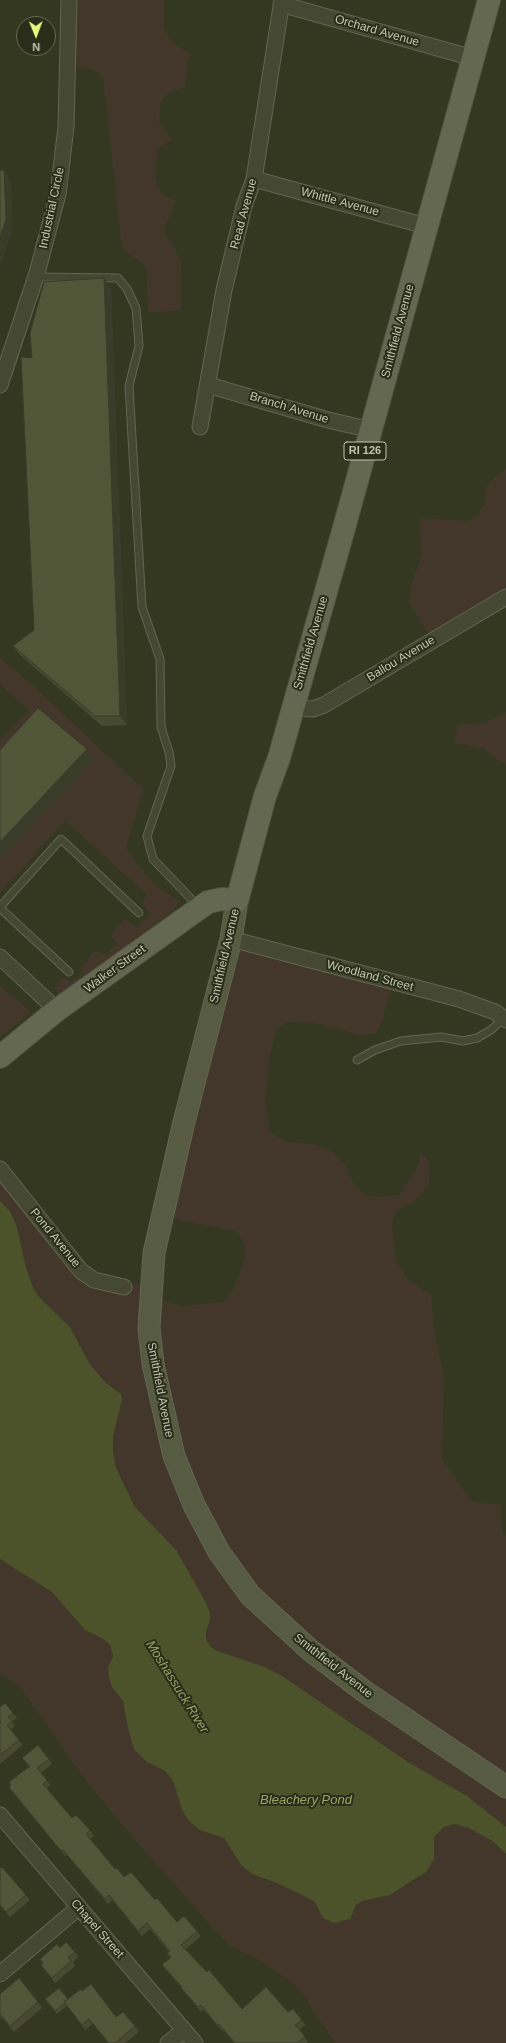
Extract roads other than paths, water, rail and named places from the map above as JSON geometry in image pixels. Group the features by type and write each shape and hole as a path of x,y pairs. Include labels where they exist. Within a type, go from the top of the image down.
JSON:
{"main road":[{"name":"Smithfield Avenue","path":"489,0 371,430 279,758 265,796 237,901 231,939 183,1126 154,1253 150,1289 150,1335 153,1364 161,1406 174,1456 194,1505 219,1552 250,1595 310,1650 358,1686 506,1787"},
{"name":"Walker Street","path":"0,1057 57,1010 200,907 208,902 222,900 237,901"}],"street":[{"name":"Industrial Circle","path":"0,385 36,277 58,194 66,127 69,0"},
{"name":"Orchard Avenue","path":"282,2 473,58"},
{"name":"Read Avenue","path":"200,427 224,290 244,206 254,179 282,2"},
{"name":"Whittle Avenue","path":"254,179 426,226"},
{"name":"Branch Avenue","path":"208,385 328,420 371,430"},
{"name":"Ballou Avenue","path":"293,708 313,709 324,705 506,597"},
{"name":"Woodland Street","path":"231,939 460,999 505,1018"},
{"path":"0,957 57,1010"},
{"name":"Pond Avenue","path":"0,1169 81,1271 94,1280 124,1287"},
{"name":"Chapel Street","path":"0,1815 194,2043"},
{"path":"0,1974 78,1908"},
{"path":"168,2043 184,2030"}],"lane":[{"path":"36,277 118,278 127,289 136,308 139,346 129,386 142,607 150,625 160,660 162,727 169,752 170,766 147,836 153,859 200,907"},
{"path":"69,972 0,908 61,839 138,913"},
{"path":"357,1060 375,1050 401,1041 441,1037 463,1041 477,1038 491,1030 505,1018"}],"water":[{"name":"Bleachery Pond","path":"0,1201 10,1211 17,1227 26,1267 33,1288 39,1297 70,1327 89,1363 105,1382 121,1394 122,1400 113,1436 113,1452 116,1468 135,1507 176,1550 205,1601 210,1612 210,1620 206,1632 206,1638 210,1646 215,1650 264,1667 282,1676 408,1762 467,1796 506,1827 506,1854 494,1842 469,1828 454,1824 444,1827 434,1837 434,1859 426,1872 390,1895 362,1901 356,1905 350,1919 334,1923 323,1918 314,1901 279,1884 252,1874 241,1865 224,1838 200,1830 189,1821 182,1810 174,1783 170,1777 165,1771 147,1762 134,1749 123,1701 112,1687 109,1678 108,1667 113,1656 110,1645 103,1639 85,1630 52,1592 0,1559"}],"water label":[{"name":"Moshassuck River","path":"177,1687"}]}
